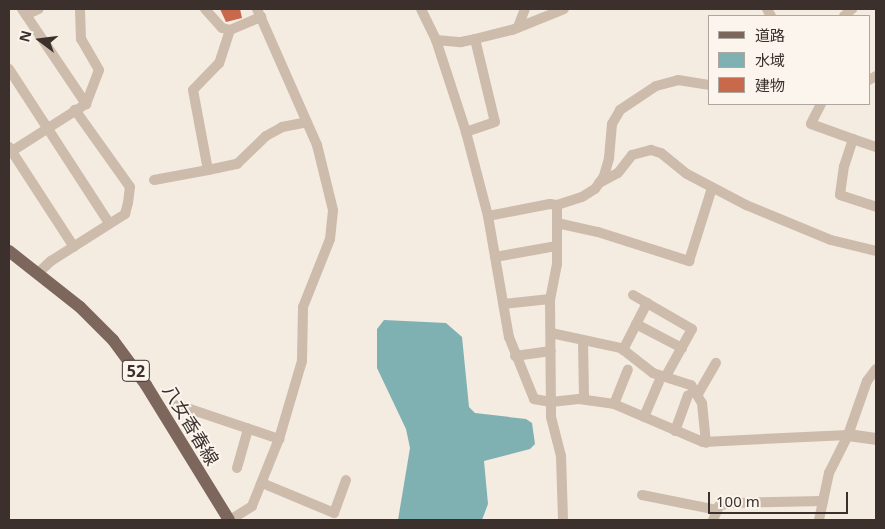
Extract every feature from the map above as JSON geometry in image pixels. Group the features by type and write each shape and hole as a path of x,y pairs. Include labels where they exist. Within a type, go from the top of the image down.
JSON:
{"main road":[{"name":"八女香春線","path":"9,251 96,321 124,354 229,520"}],"street":[{"path":"39,9 24,12 86,104"},
{"path":"74,247 10,150 86,104 99,70 81,39 80,9"},
{"path":"205,9 222,28 230,30"},
{"path":"421,9 436,40 466,132 488,216 515,356 534,399 551,402 584,399 614,404 706,443 848,435 876,439"},
{"path":"518,27 524,9"},
{"path":"436,40 461,42 475,39 518,27 549,11 564,9"},
{"path":"208,170 193,90 218,63 230,30 259,13 317,145 333,210 330,239 303,307 302,361 278,439 252,506 229,520"},
{"path":"466,132 495,122 475,39"},
{"path":"9,69 110,223"},
{"path":"599,183 610,154 612,124 620,110 637,96 678,80 708,85"},
{"path":"820,105 811,124 876,147"},
{"path":"38,273 125,214 130,187 76,110"},
{"path":"154,180 237,164 266,136 282,128 307,122"},
{"path":"853,139 844,166 840,195 876,207"},
{"path":"488,216 550,204 558,205 582,197 599,183 618,173 630,158 643,150 661,153 687,174 712,188 831,240 876,251"},
{"path":"610,154 630,158"},
{"path":"557,224 598,232 690,261 712,188"},
{"path":"558,205 557,246 550,299 551,417 561,456 563,520"},
{"path":"495,257 557,246"},
{"path":"633,295 692,328 682,348 662,379 644,417"},
{"path":"504,304 550,299"},
{"path":"623,350 647,303"},
{"path":"636,324 682,348"},
{"path":"551,333 623,350 642,367 662,379 691,385 706,443"},
{"path":"583,340 584,399"},
{"path":"515,356 551,351"},
{"path":"675,431 693,395 716,362"},
{"path":"818,520 829,473 848,435 867,381 876,369"},
{"path":"614,404 628,370"},
{"path":"178,405 278,439"},
{"path":"237,468 248,429"},
{"path":"262,483 332,517 346,480"},
{"path":"642,495 715,515 719,506 728,503 823,501"}],"water":[{"path":"384,320 446,323 462,337 469,407 475,413 526,419 532,423 535,444 530,449 484,461 488,504 482,520 398,520 410,448 406,429 377,368 377,329"}],"building":[{"path":"220,9 240,9 242,18 226,22"}]}
